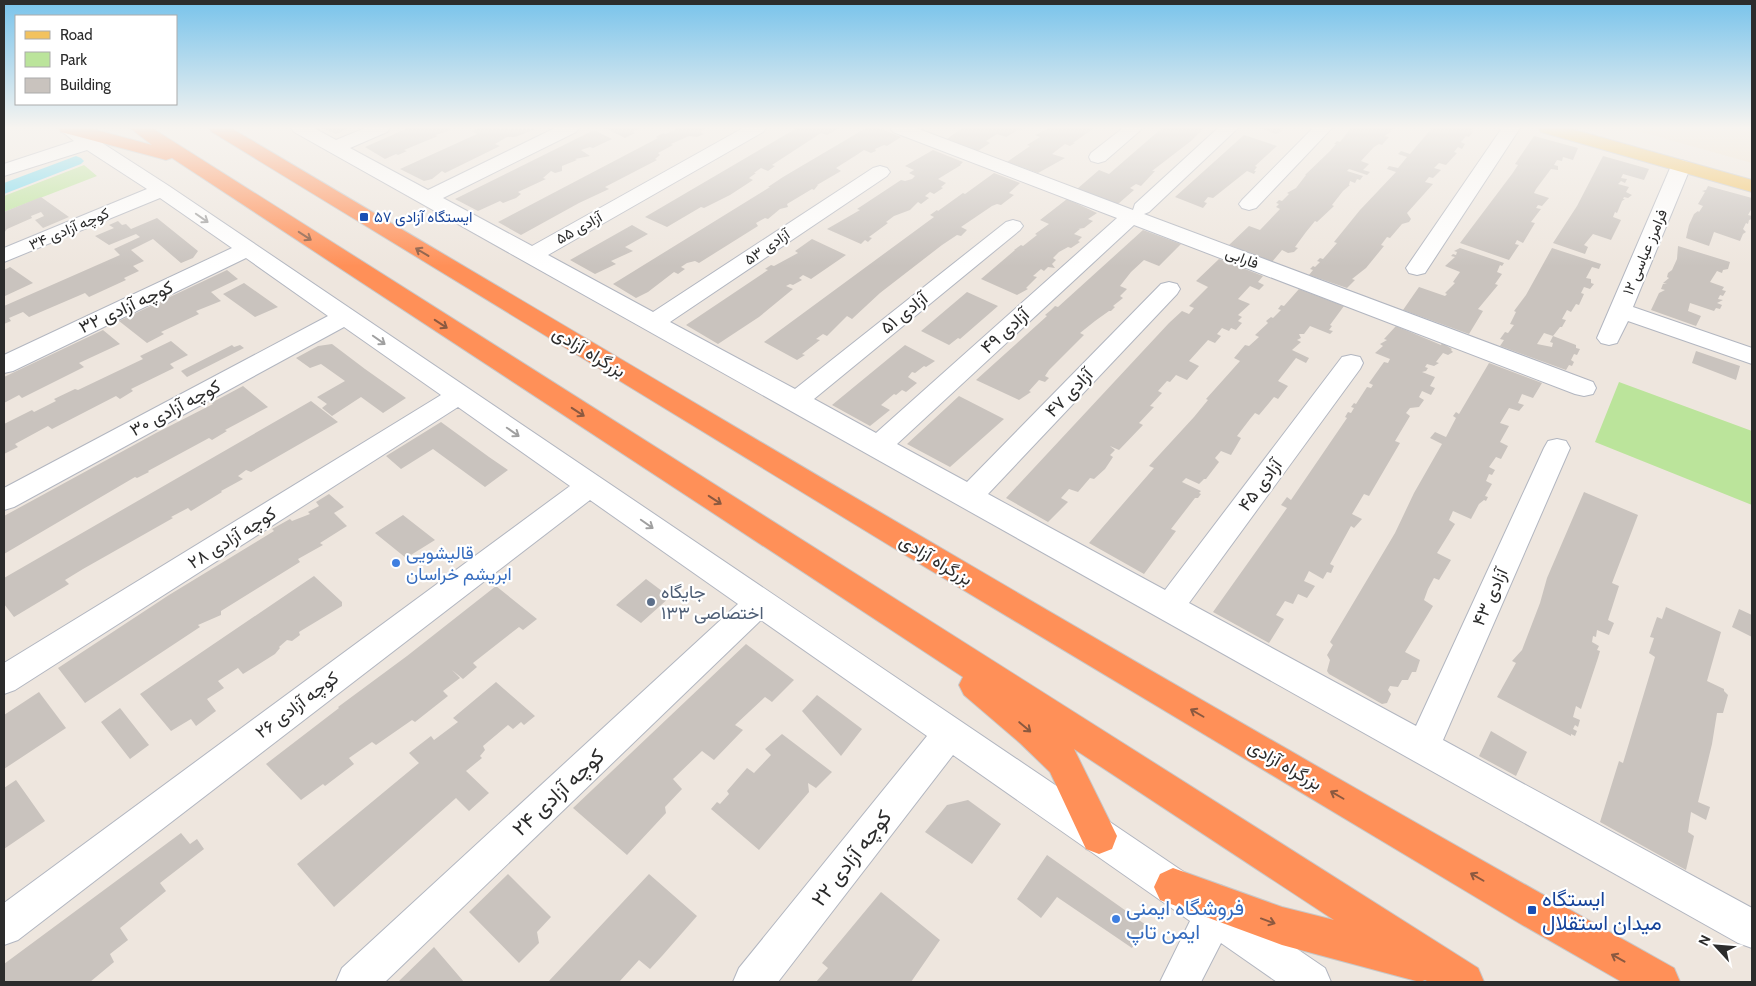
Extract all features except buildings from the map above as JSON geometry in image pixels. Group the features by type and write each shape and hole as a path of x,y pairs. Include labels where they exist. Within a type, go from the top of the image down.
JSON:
{"highway":[{"path":"211,174 1454,975"},
{"name":"بزرگراه آزادی","path":"295,174 925,553 1532,910 1660,982"},
{"path":"880,606 1032,732 1062,761 1099,836"},
{"path":"1173,887 1218,910 1282,926 1454,975"}],"main road":[{"path":"1709,174 1752,186"}],"street":[{"path":"138,174 1173,887"},
{"path":"385,174 1752,927"},
{"path":"428,198 477,174"},
{"name":"آزادی ۵۵","path":"532,255 675,174"},
{"name":"۵۳ آزادی","path":"654,322 877,174"},
{"name":"فارابی","path":"1029,174 1137,212 1584,388"},
{"name":"۴۹ آزادی","path":"878,446 1179,174"},
{"path":"1250,204 1279,174"},
{"path":"1417,268 1480,174"},
{"name":"فرامرز عباسی ۱۲","path":"1609,338 1678,174"},
{"name":"کوچه آزادی ۳۴","path":"4,256 162,190"},
{"name":"۵۱ آزادی","path":"796,401 1013,226"},
{"name":"کوچه آزادی ۳۲","path":"4,365 248,249"},
{"name":"۴۷ آزادی","path":"969,497 1169,289"},
{"path":"1620,310 1752,356"},
{"name":"کوچه آزادی ۳۰","path":"4,500 346,316"},
{"name":"۴۵ آزادی","path":"1169,607 1351,363"},
{"name":"کوچه آزادی ۲۸","path":"4,680 459,395"},
{"name":"۴۳ آزادی","path":"1423,747 1557,448"},
{"name":"کوچه آزادی ۲۶","path":"4,926 590,485"},
{"name":"کوچه آزادی ۲۴","path":"356,982 760,602"},
{"name":"کوچه آزادی ۲۲","path":"753,982 950,733"},
{"path":"1180,982 1218,910 1311,982"}],"green space":[{"path":"61,174 95,174 97,176 4,212 4,196"},
{"path":"1619,382 1752,431 1752,505 1595,442"}],"waterway":[{"path":"4,189 43,174"}],"place":[{"name":"ایستگاه آزادی ۵۷","path":"364,217"},
{"name":"قالیشویی ابریشم خراسان","path":"396,563"},
{"name":"جایگاه اختصاصی ۱۳۳","path":"651,602"},
{"name":"ایستگاه میدان استقلال","path":"1532,910"},
{"name":"فروشگاه ایمنی ایمن تاپ","path":"1116,919"}]}
